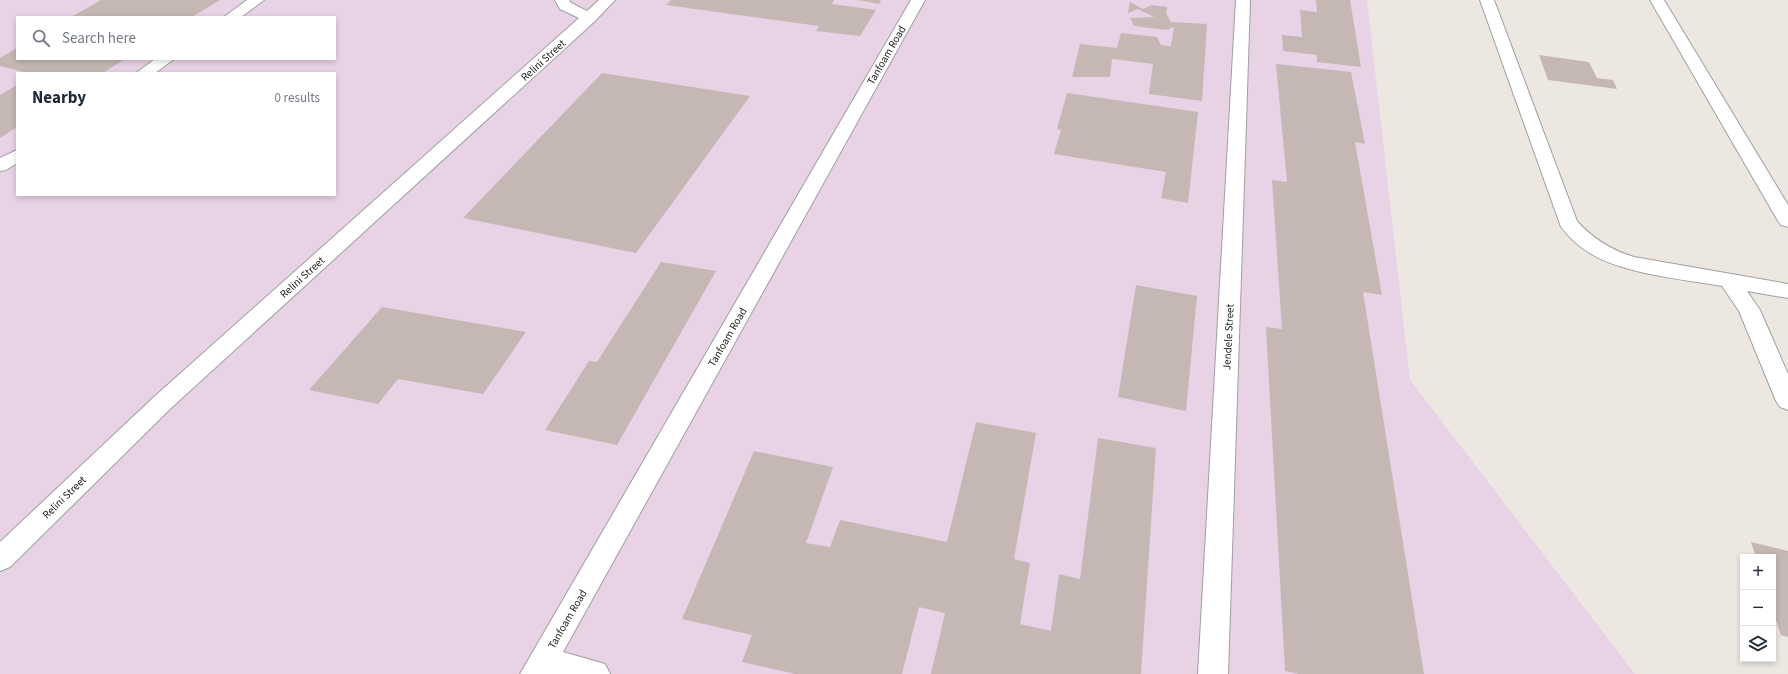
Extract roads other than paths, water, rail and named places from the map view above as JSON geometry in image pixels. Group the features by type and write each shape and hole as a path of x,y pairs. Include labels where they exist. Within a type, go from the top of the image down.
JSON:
{"street":[{"path":"233,16 257,0"},
{"path":"562,0 564,6 590,18"},
{"name":"Relini Street","path":"0,559 162,403 590,18 608,0"},
{"name":"Tanfoam Road","path":"540,667 918,0"},
{"name":"Jendele Street","path":"1213,674 1243,0"},
{"path":"1487,0 1568,223 1582,240 1607,256 1632,263 1730,282 1788,291"},
{"path":"1657,0 1788,221"},
{"path":"146,72 164,60"},
{"path":"0,166 16,156"},
{"path":"1730,282 1749,310 1788,402"},
{"path":"540,667 594,674"}]}
